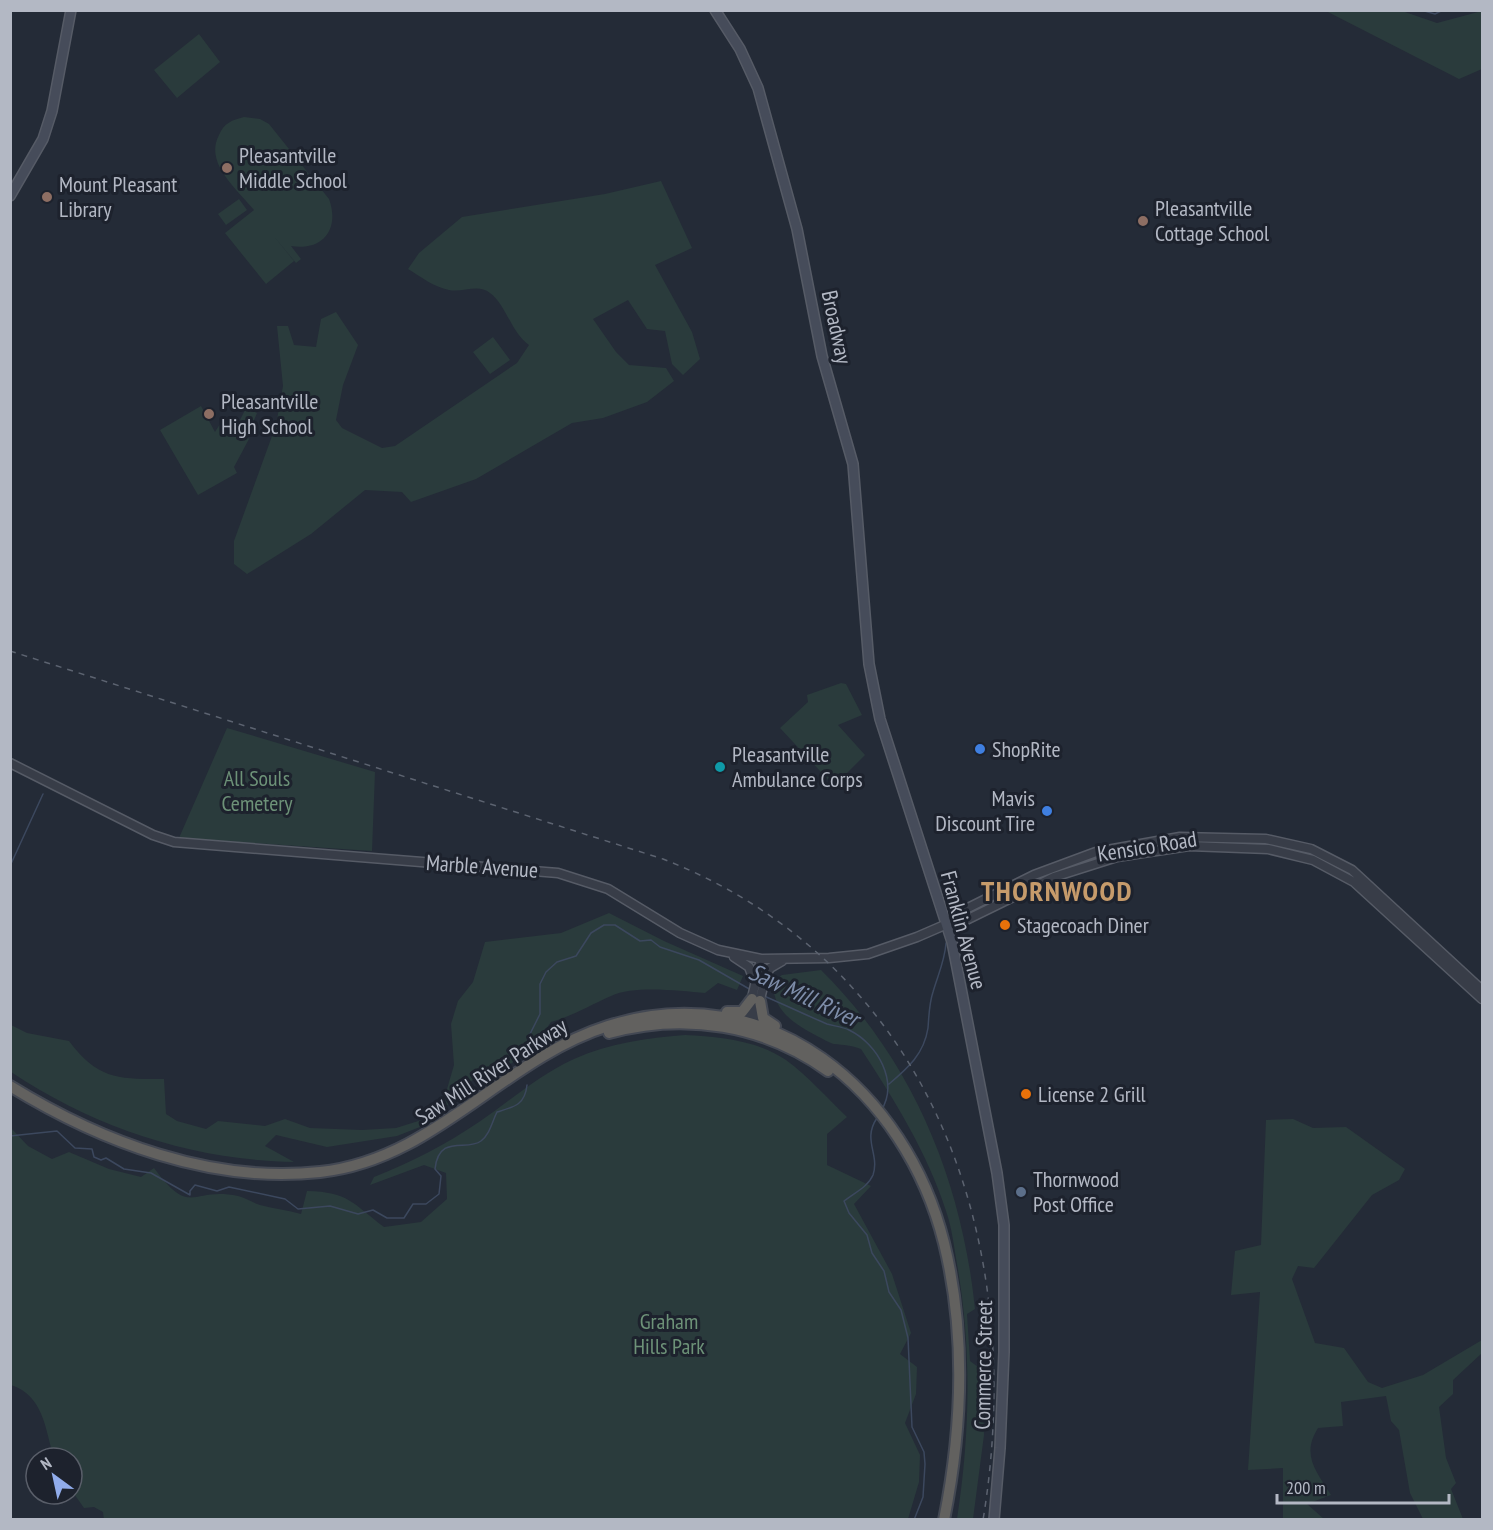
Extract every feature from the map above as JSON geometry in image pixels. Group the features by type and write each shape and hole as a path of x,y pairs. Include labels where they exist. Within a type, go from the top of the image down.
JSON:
{"highway":[{"path":"664,1014 675,1008 693,1007 737,1013 756,1000 766,1022 807,1041 812,1050"},
{"name":"Saw Mill River Parkway","path":"10,1086 95,1131 174,1158 256,1172 319,1173 360,1165 417,1141 453,1119 546,1053 575,1038 614,1024 664,1014 709,1014 812,1050 846,1076 906,1150 925,1187 942,1236 951,1277 957,1340 958,1403 954,1455 944,1520"},
{"name":"Saw Mill River Parkway","path":"10,1093 93,1137 171,1164 243,1177 311,1180 371,1168 410,1152 447,1131 549,1059 596,1037 637,1026 667,1023 749,1027 821,1066 873,1110"},
{"name":"Saw Mill River Parkway","path":"884,1124 922,1196 938,1246 946,1287 952,1402 947,1464 938,1520"}],"main road":[{"path":"10,196 43,139 52,111 71,10"},
{"name":"Broadway","path":"715,10 751,70 766,113 799,238 822,356 853,464 869,664"},
{"name":"Franklin Avenue","path":"869,664 892,760 947,924 1003,1211"},
{"name":"Commerce Street","path":"994,1520 1003,1385 1003,1211"}],"street":[{"name":"Marble Avenue","path":"10,764 153,835 174,842 520,868 568,875 608,889 689,938 726,952 761,959 785,960 868,954 947,924"},
{"name":"Kensico Road","path":"947,924 954,915 1034,875 1103,850 1180,837 1266,839 1311,849 1352,870 1482,990"},
{"name":"Kensico Road","path":"947,924 958,924 1060,874 1117,857 1182,846 1268,849 1313,860 1354,882 1482,999"},
{"path":"726,952 749,967 759,985"},
{"path":"749,1027 759,985 761,959"},
{"path":"759,985 768,970 785,960"}],"green space":[{"path":"1326,11 1402,11 1437,23 1482,11 1482,69 1459,79"},
{"path":"199,34 220,62 177,98 154,70"},
{"path":"244,117 260,119 269,124 329,199 332,210 332,220 326,236 312,245 291,246 301,259 296,263 272,234 294,261 266,284 225,233 254,210 225,175 216,156 216,145 223,128 232,121"},
{"path":"661,181 692,248 655,265 692,332 700,359 683,375 672,364 665,331 647,329 628,300 593,319 616,352 629,365 666,368 674,381 647,402 603,418 572,423 476,479 411,502 402,492 365,490 311,534 247,574 234,564 234,541 276,425 283,386 277,326 288,326 294,345 316,347 321,319 336,312 358,345 343,385 336,420 342,428 382,448 395,446 517,363 529,345 518,333 496,298 490,293 475,288 454,291 443,289 408,269 419,253 462,217 605,194"},
{"path":"239,199 247,210 226,225 218,214"},
{"path":"493,337 510,360 490,374 473,352"},
{"path":"201,406 215,432 220,424 249,439 234,467 237,473 198,495 160,430"},
{"path":"246,408 257,413 249,432 237,426"},
{"path":"841,683 846,684 862,715 838,725 865,755 834,786 780,728 808,702 807,695"},
{"name":"All Souls Cemetery","path":"227,728 375,772 372,851 179,838"},
{"path":"609,913 664,941 743,976 737,990 718,983 705,993 644,990 611,996 574,1014 551,1022 531,1050 509,1065 492,1067 471,1081 430,1123 397,1136 327,1147 276,1135 265,1146 294,1162 219,1155 146,1137 111,1125 43,1092 11,1072 11,1025 27,1033 69,1041 90,1063 110,1075 134,1079 164,1079 166,1114 177,1121 206,1129 218,1121 265,1126 285,1119 310,1128 362,1130 396,1128 428,1118 445,1096 454,1065 451,1024 458,1001 473,982 485,942 561,933"},
{"path":"821,970 853,1005 882,1043 907,1084 928,1126 945,1169 958,1215 975,1309 967,1314 970,1361 982,1370 984,1435 973,1519 957,1519 965,1456 968,1392 962,1296 948,1217 939,1190 920,1148 898,1107 861,1049 832,1043 808,1031 780,1008 776,1000 773,981 782,975"},
{"name":"Graham Hills Park","path":"685,1035 711,1037 763,1048 786,1060 802,1073 847,1117 827,1134 827,1165 871,1186 854,1204 892,1274 911,1333 900,1354 917,1367 916,1394 905,1423 920,1455 919,1482 908,1519 104,1520 103,1512 94,1507 84,1508 84,1446 51,1446 37,1405 22,1390 11,1385 11,1128 28,1146 52,1159 69,1152 109,1169 141,1177 154,1168 167,1183 185,1197 222,1194 238,1196 260,1205 301,1214 307,1191 321,1192 349,1200 384,1227 421,1222 447,1199 446,1173 424,1165 370,1185 374,1177 454,1138 561,1065 601,1049"},
{"path":"1293,1119 1313,1128 1346,1127 1405,1169 1399,1180 1372,1195 1314,1268 1298,1266 1292,1279 1315,1343 1344,1348 1368,1382 1382,1388 1423,1375 1482,1340 1482,1353 1453,1380 1453,1394 1439,1407 1446,1458 1456,1483 1451,1489 1463,1519 1423,1519 1410,1493 1399,1430 1391,1421 1386,1396 1341,1402 1343,1426 1318,1428 1311,1446 1312,1463 1331,1495 1307,1504 1324,1519 1283,1519 1283,1468 1248,1470 1260,1292 1231,1295 1235,1251 1261,1245 1266,1120"}],"waterway":[{"path":"1421,10 1435,14 1443,10"},
{"path":"10,866 43,794"},
{"name":"Saw Mill River","path":"525,1057 528,1038 540,1014 540,984 546,972 557,962 576,956 591,933 604,925 615,925 640,941 651,940 660,947 699,960 751,990"},
{"path":"889,1084 909,1066 923,1045 928,1028 932,996 946,943"},
{"name":"Saw Mill River","path":"764,996 827,1024 849,1030 869,1044 883,1065 886,1076 888,1088 881,1111"},
{"name":"Saw Mill River","path":"10,1136 57,1131 75,1148 92,1149 94,1157 101,1160 106,1158 124,1169 151,1173 190,1195 195,1185 217,1191 229,1187 285,1199 298,1209 330,1206 358,1214 373,1210 387,1218 404,1218 413,1204 426,1204 439,1194 441,1176 435,1169 442,1151 448,1147 475,1144 481,1141 489,1131 497,1112 518,1104 524,1097 527,1085"},
{"name":"Saw Mill River","path":"877,1118 871,1133 875,1167 873,1175 864,1186 844,1201 849,1213 867,1235 872,1253 884,1271 889,1292 901,1310 908,1338 912,1427 924,1452 925,1464 923,1497 914,1520"}],"railway":[{"path":"10,651 663,859 757,907 834,969 896,1043 942,1127 974,1219 990,1317 993,1418 983,1520"}],"place":[{"name":"Pleasantville Middle School","path":"227,168"},
{"name":"Mount Pleasant Library","path":"47,197"},
{"name":"Pleasantville Cottage School","path":"1143,221"},
{"name":"Pleasantville High School","path":"209,414"},
{"name":"ShopRite","path":"980,749"},
{"name":"Pleasantville Ambulance Corps","path":"720,767"},
{"name":"Mavis Discount Tire","path":"1047,811"},
{"name":"Stagecoach Diner","path":"1005,925"},
{"name":"License 2 Grill","path":"1026,1094"},
{"name":"Thornwood Post Office","path":"1021,1192"}],"district":[{"name":"THORNWOOD","path":"1057,890"}]}
